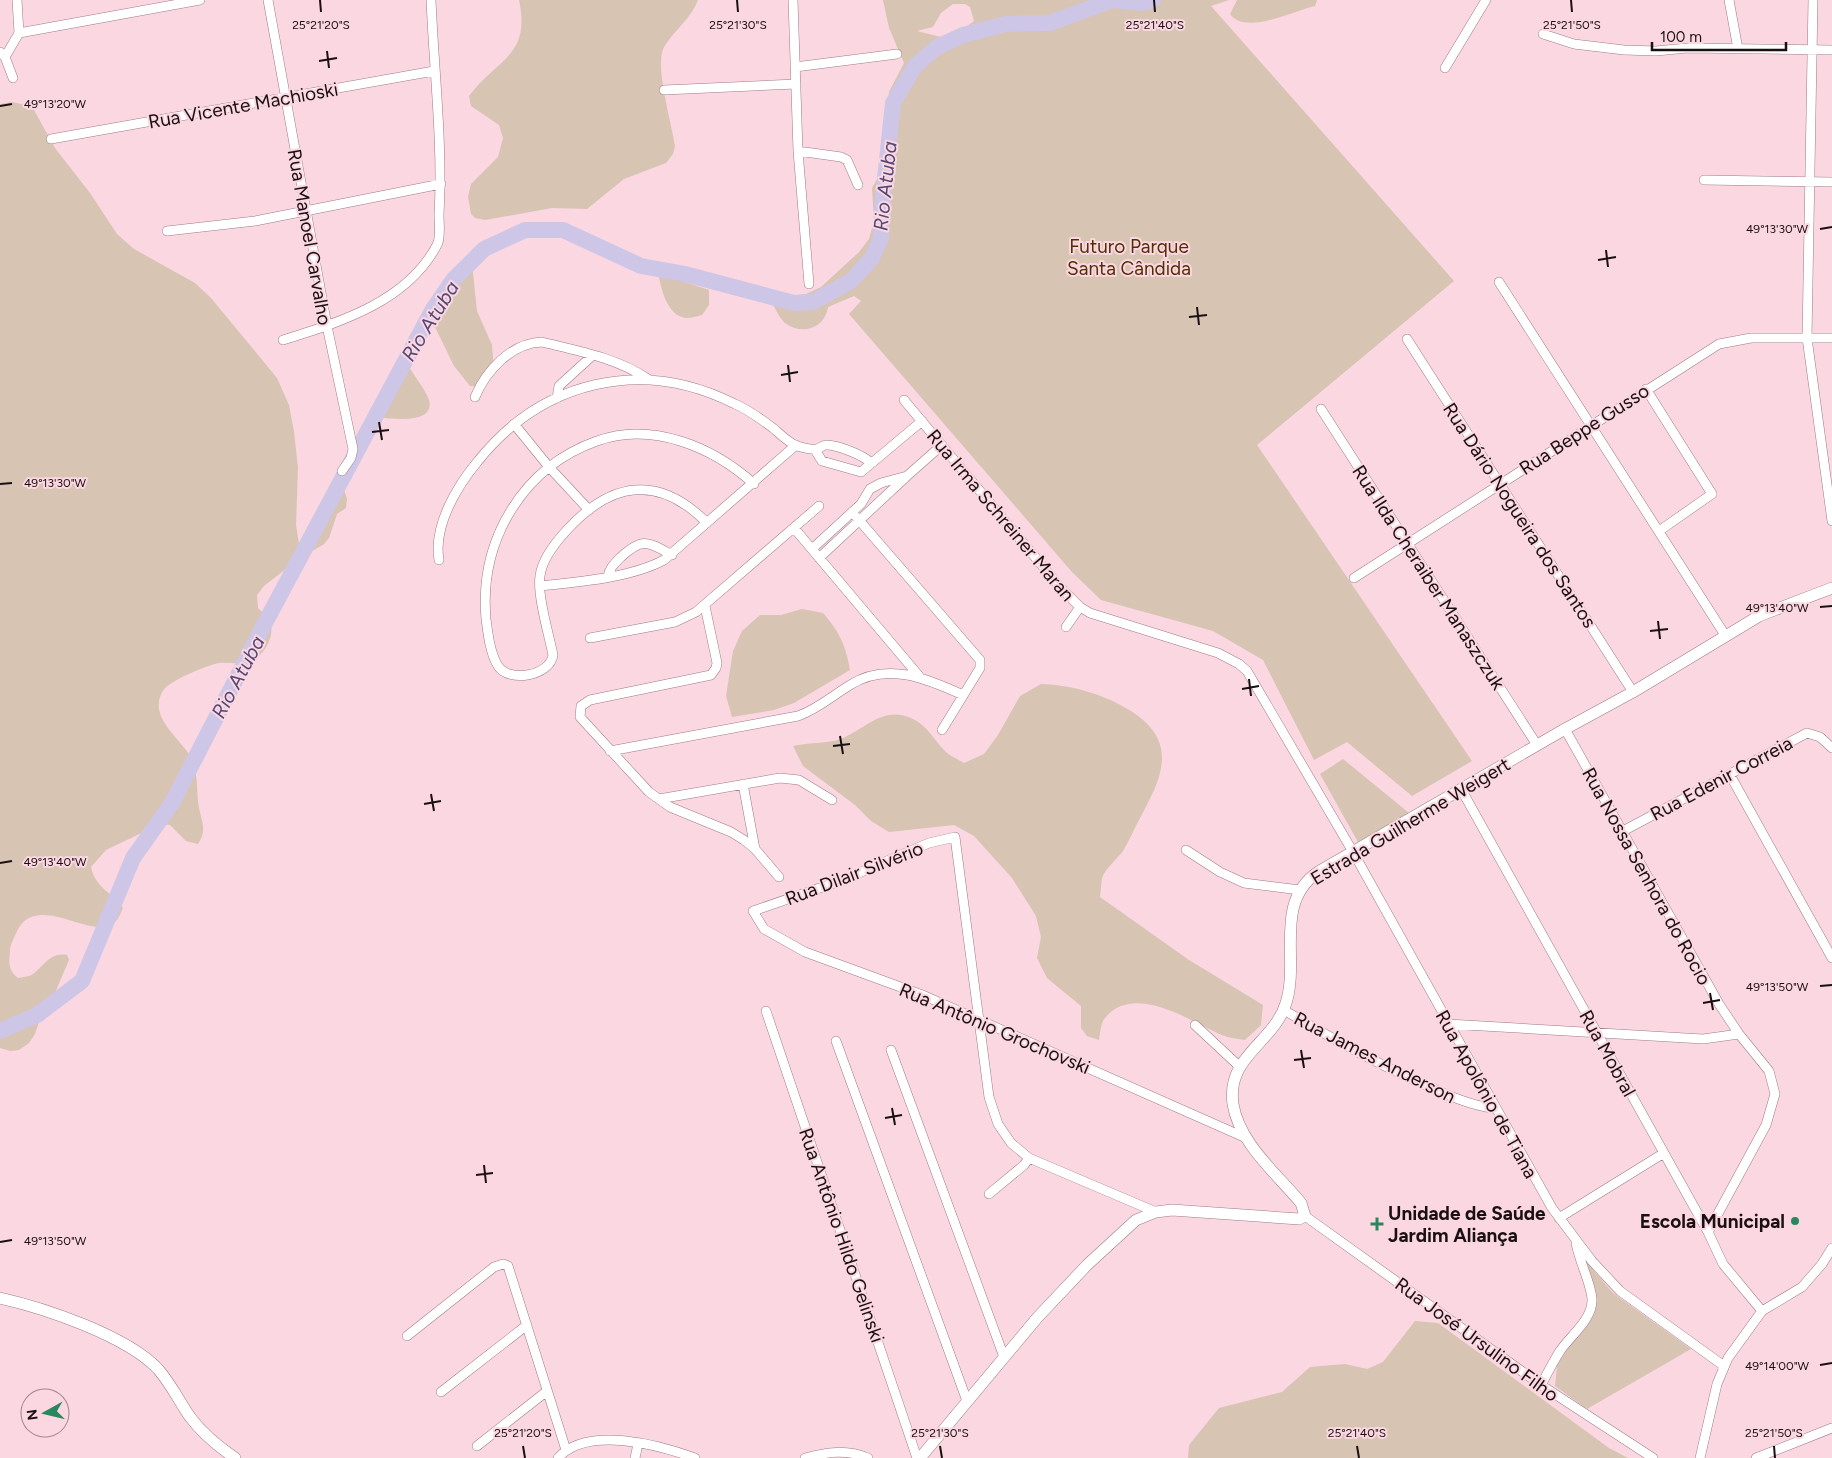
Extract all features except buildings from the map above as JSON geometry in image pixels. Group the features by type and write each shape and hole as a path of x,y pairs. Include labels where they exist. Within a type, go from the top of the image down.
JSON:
{"street":[{"path":"13,78 2,55 19,33 17,0"},
{"path":"19,33 200,0"},
{"name":"Rua Manoel Carvalho","path":"268,0 327,326 353,449 351,458 342,471"},
{"path":"283,340 327,326 398,291 417,273 438,244 441,184 431,0"},
{"path":"793,0 798,151 809,284"},
{"path":"1445,68 1486,0"},
{"path":"1729,0 1738,49"},
{"path":"1813,0 1807,338 1832,521"},
{"path":"1543,34 1574,44 1624,50 1656,51 1687,48 1832,50"},
{"path":"795,68 897,54"},
{"name":"Rua Vicente Machioski","path":"51,139 434,71"},
{"path":"664,90 796,84"},
{"path":"798,151 842,156 847,160 858,185"},
{"path":"1704,180 1832,182"},
{"path":"167,231 255,220 441,184"},
{"path":"1499,282 1725,635"},
{"name":"Rua Beppe Gusso","path":"1354,578 1707,350 1730,340 1752,338 1832,338"},
{"name":"Rua Dário Nogueira dos Santos","path":"1407,339 1633,692"},
{"path":"475,398 482,379 521,346 542,342 624,365 648,380"},
{"path":"557,398 559,386 593,355"},
{"path":"439,560 437,548 439,536 453,500 474,466 500,436 514,424 557,398 608,380 648,380 685,385 720,397 751,412 796,446 815,450 826,445 864,456 871,463"},
{"path":"1646,389 1712,494 1659,531"},
{"name":"Rua Irma Schreiner Maran","path":"904,400 1060,587 1080,607 1111,620 1218,653 1239,664 1252,680 1353,852"},
{"name":"Rua Ilda Cheraiber Manaszczuk","path":"1321,409 1537,745"},
{"path":"815,450 822,461 860,472 922,421"},
{"path":"514,424 549,467 588,510"},
{"path":"707,523 692,508 676,497 649,490 631,490 614,495 588,510 571,526 549,554 540,576 552,659 544,670 513,676 500,669 492,649 486,609 488,566 496,538 510,511 527,487 549,467 574,450 602,439 617,435 645,435 673,439 699,448 734,467 754,484"},
{"path":"819,558 942,445"},
{"path":"540,586 650,568 672,555 796,446"},
{"path":"812,549 861,504 870,489 907,476"},
{"path":"875,486 882,490 884,498"},
{"path":"590,638 675,622 705,606 819,506"},
{"path":"852,512 978,656 980,668 942,730"},
{"path":"794,528 919,676"},
{"path":"608,576 613,565 638,544 651,544 672,555"},
{"name":"Estrada Guilherme Weigert","path":"1305,1216 1301,1203 1246,1138 1240,1127 1233,1103 1233,1082 1240,1066 1272,1029 1284,1010 1289,984 1290,927 1295,901 1300,890 1312,876 1565,728 1633,692 1725,635 1776,608 1832,588"},
{"path":"705,606 717,663 711,675 596,698 581,706 580,714 582,721 640,784 659,800 679,811 731,832 755,849 779,877"},
{"path":"1066,628 1080,607"},
{"path":"610,751 798,716 820,707 849,685 866,678 894,673 919,676 963,695"},
{"name":"Rua Nossa Senhora do Rocio","path":"1565,728 1719,1004 1771,1077 1774,1094 1773,1105 1766,1125 1708,1232"},
{"name":"Rua Edenir Correia","path":"1623,831 1806,733 1820,737 1832,748"},
{"path":"1730,774 1832,958"},
{"path":"659,800 742,784 791,778 807,784 832,800"},
{"path":"742,784 755,849"},
{"name":"Rua Mobral","path":"1461,789 1708,1232 1723,1264 1762,1311"},
{"name":"Rua Dilair Silvério","path":"754,912 840,881 929,844 955,837 979,1020"},
{"path":"1186,850 1220,872 1244,883 1300,890"},
{"name":"Rua Apolônio de Tiana","path":"1353,852 1535,1180 1559,1218 1620,1291 1724,1366"},
{"name":"Rua Antônio Grochovski","path":"754,912 764,929 786,943 824,960 925,996 1246,1138"},
{"name":"Rua James Anderson","path":"1284,1010 1345,1046 1412,1079 1469,1104 1496,1109"},
{"name":"Rua Antônio Hildo Gelinski","path":"766,1012 918,1458"},
{"path":"979,1020 993,1112 1003,1133 1029,1158 1156,1212"},
{"path":"1448,1024 1703,1038 1739,1034"},
{"path":"1195,1025 1240,1066"},
{"path":"836,1041 967,1401"},
{"path":"891,1050 1004,1358"},
{"path":"1559,1218 1664,1153"},
{"path":"989,1194 1024,1165 1029,1158"},
{"path":"918,1458 1050,1303 1136,1220 1156,1212 1188,1210 1299,1219 1305,1216"},
{"name":"Rua José Ursulino Filho","path":"1305,1216 1541,1385 1653,1458"},
{"path":"1541,1385 1553,1362 1585,1319 1591,1307 1591,1293 1579,1259 1576,1240"},
{"path":"1700,1458 1717,1384 1724,1366 1762,1311 1802,1287 1822,1264 1832,1248"},
{"path":"408,1336 498,1264 503,1264 510,1270 566,1450"},
{"path":"0,1298 34,1306 89,1328 142,1356 165,1378 197,1426 235,1458"},
{"path":"441,1392 527,1325"},
{"path":"476,1446 547,1391"},
{"path":"1756,1458 1832,1428"},
{"path":"558,1458 566,1450 583,1442 594,1440 664,1448 695,1458"},
{"path":"635,1458 638,1444"},
{"path":"805,1458 835,1452 855,1454 868,1458"}],"green space":[{"path":"519,0 698,0 687,19 664,47 661,56 662,80 675,146 673,154 666,163 624,179 587,209 552,208 485,220 475,218 471,214 468,197 471,184 498,157 503,138 499,125 471,106 469,96 509,55 516,45 520,34 521,19"},
{"name":"Futuro Parque Santa Cândida","path":"883,0 1229,0 1211,6 1454,281 1257,445 1472,761 1412,796 1347,742 1314,760 1263,660 1213,631 1101,600 1072,572 849,314 861,301 854,296 828,307 822,320 812,328 798,329 783,321 770,299 806,294 821,287 859,252 869,239 874,221 872,188 882,170 889,92 904,63 889,28","holes":["953,4 965,4 970,7 974,21 966,27 941,37 917,31 933,27 941,13"]},
{"path":"1237,0 1317,0 1315,6 1271,20 1247,23 1237,20 1230,14"},
{"path":"12,102 26,105 34,110 55,148 90,193 117,234 134,249 195,283 211,298 277,378 289,405 294,432 298,468 296,525 300,550 306,553 311,548 342,483 347,499 346,508 337,514 329,538 324,544 296,561 264,586 257,595 258,608 268,618 271,628 270,640 259,656 245,663 219,663 206,667 180,678 163,691 159,700 162,718 166,726 190,756 195,769 203,826 201,839 198,844 186,841 170,825 160,824 106,850 91,867 93,874 100,885 123,908 116,921 106,927 94,927 51,916 37,916 25,921 16,933 10,948 10,966 12,972 18,978 31,975 56,955 67,955 69,960 51,1002 40,1019 35,1034 29,1043 19,1050 10,1051 0,1048 0,104"},
{"path":"472,264 477,311 492,345 494,370 483,387 470,386 454,366 435,327 422,325 440,296"},
{"path":"658,273 709,290 709,305 702,315 686,318 674,312 666,300"},
{"path":"404,359 427,396 429,408 425,414 409,419 374,417"},
{"path":"802,609 823,613 829,620 841,639 850,670 794,703 774,710 732,717 726,696 733,651 742,631 760,615 781,615"},
{"path":"1041,684 1065,686 1113,701 1134,713 1149,725 1157,738 1162,751 1159,778 1123,851 1102,878 1100,897 1189,960 1263,1005 1261,1025 1245,1040 1222,1035 1179,1014 1147,1004 1132,1004 1117,1008 1105,1018 1099,1040 1087,1036 1081,1028 1081,1006 1047,978 1037,958 1041,937 1036,916 1012,878 974,836 954,825 889,832 871,821 855,805 803,766 793,746 838,740 884,716 904,716 920,723 946,752 964,763 984,754 998,735 1020,696"},
{"path":"1343,759 1409,813 1358,842 1320,774"},
{"path":"1583,1258 1613,1293 1691,1349 1587,1409 1555,1386 1557,1366 1595,1312 1595,1292"},
{"path":"1415,1321 1438,1323 1609,1448 1628,1458 1188,1458 1189,1445 1219,1408 1282,1392 1310,1367 1345,1364 1367,1369 1383,1362"}],"waterway":[{"name":"Rio Atuba","path":"0,1031 37,1015 82,981 133,858 172,803 265,623 433,309 453,280 484,249 525,230 563,230 641,266 685,274 794,303 813,302 851,281 872,258 881,238 882,207 893,103 915,66 937,47 963,35 1006,24 1050,23 1112,0 1141,3 1153,0"}],"place":[{"name":"Escola Municipal","path":"1795,1221"},
{"name":"Unidade de Saúde Jardim Aliança","path":"1377,1224"}]}
